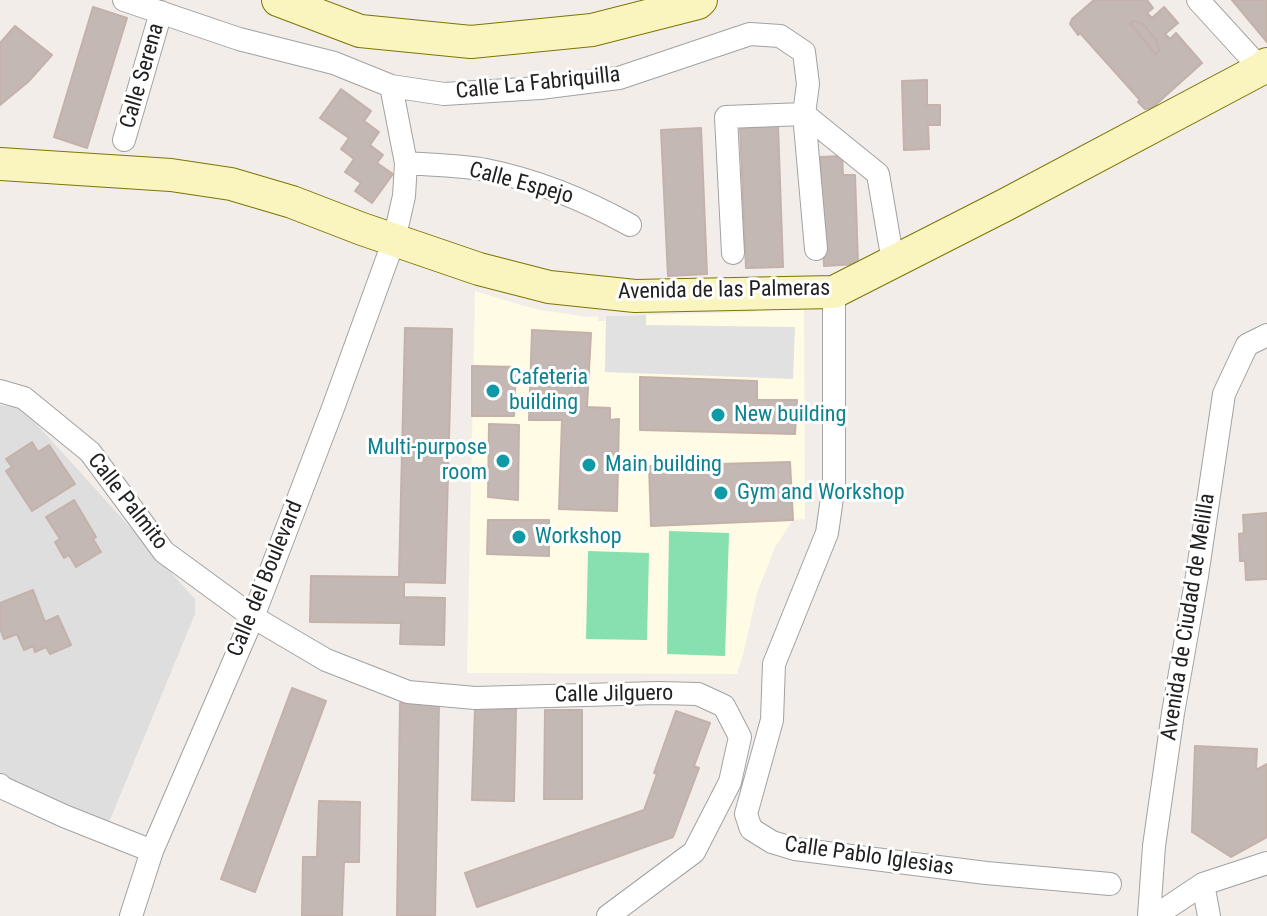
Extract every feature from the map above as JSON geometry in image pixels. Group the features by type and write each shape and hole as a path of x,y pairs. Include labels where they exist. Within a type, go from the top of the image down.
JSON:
{"street":[{"name":"Calle La Fabriquilla","path":"124,0 239,39 334,63 391,86 444,94 540,88 619,78 750,34 780,36 804,52 808,84 804,114"},
{"path":"278,0 360,31 471,42 592,30 701,0"},
{"path":"1198,0 1264,67"},
{"name":"Calle Serena","path":"124,140 161,12"},
{"name":"Avenida de las Palmeras","path":"0,164 171,175 231,184 292,202 479,269 549,287 635,296 834,292 1264,67"},
{"name":"Calle del Boulevard","path":"131,916 152,851 253,617 394,240 404,196 406,163 391,86"},
{"path":"733,253 726,117 804,114 878,174 893,262"},
{"path":"804,114 816,249"},
{"name":"Calle Espejo","path":"406,163 486,170 537,184 597,207 630,225"},
{"name":"Calle Pablo Iglesias","path":"834,292 834,484 827,533 774,664 772,720 746,814 751,829 772,842 795,849 986,873 1110,884"},
{"name":"Avenida de Ciudad de Melilla","path":"1149,916 1154,846 1173,713 1224,394 1247,345 1267,335"},
{"name":"Calle Palmito","path":"0,391 24,398 90,452 164,552 253,617"},
{"name":"Calle Jilguero","path":"253,617 326,660 408,692 475,698 698,694 724,706 740,737 730,782 694,852 608,916"},
{"path":"0,785 64,816 152,851"},
{"path":"1155,916 1203,884 1267,863"},
{"path":"1203,884 1209,916"}],"shaded area":[{"path":"475,291 535,309 598,316 598,321 605,321 606,316 755,312 761,307 804,306 805,519 793,520 775,547 757,593 737,674 467,673"},
{"path":"646,315 646,325 795,327 793,379 605,372 606,316"},
{"path":"0,405 22,408 195,599 195,614 105,832 0,786"}],"green space":[{"path":"669,531 729,533 725,656 667,654"},
{"path":"588,551 649,553 647,640 586,639"}],"building":[{"path":"1094,0 1147,0 1153,8 1147,13 1152,18 1164,7 1178,23 1165,34 1170,39 1176,33 1202,63 1152,108 1145,109 1080,33 1078,35 1070,24","holes":["1135,21 1144,25 1156,40 1159,51 1156,55 1130,23"]},
{"path":"1232,0 1267,0 1267,42"},
{"path":"93,7 127,18 87,148 54,137"},
{"path":"1135,21 1144,25 1156,40 1159,51 1156,55 1130,23"},
{"path":"15,26 52,55 28,82 0,105 0,43"},
{"path":"927,80 927,105 940,105 940,125 928,125 929,149 904,150 902,81"},
{"path":"341,89 371,111 364,121 379,132 370,145 383,155 377,163 393,174 372,203 355,191 361,183 345,172 354,159 341,149 349,138 320,118"},
{"path":"778,125 783,267 746,268 740,127"},
{"path":"701,128 707,274 668,276 661,130"},
{"path":"842,156 843,175 855,175 858,264 824,266 820,157"},
{"path":"405,328 452,329 445,583 404,582 404,597 445,598 444,645 400,644 401,623 310,622 311,576 399,577"},
{"name":"Main building","path":"532,330 591,333 587,407 610,408 610,420 619,419 617,511 559,509 562,420 529,420"},
{"name":"Cafeteria building","path":"472,366 516,367 514,416 472,416"},
{"name":"New building","path":"640,377 757,381 757,400 797,400 795,434 640,430"},
{"name":"Multi-purpose room","path":"489,424 519,425 518,500 488,497"},
{"path":"32,442 38,452 49,445 75,484 32,511 6,471 12,467 6,459"},
{"name":"Gym and Workshop","path":"790,462 793,520 651,526 649,466"},
{"path":"74,500 96,537 93,539 101,552 76,567 69,555 64,558 55,542 60,539 46,517"},
{"path":"1267,513 1267,579 1246,580 1245,561 1240,561 1239,534 1244,533 1243,515"},
{"name":"Workshop","path":"488,520 549,520 549,556 487,554"},
{"path":"33,590 45,622 58,616 71,645 50,654 46,647 35,652 33,646 24,650 17,634 4,639 0,628 0,603"},
{"path":"292,688 326,701 255,892 221,879"},
{"path":"400,703 439,704 435,916 397,916"},
{"path":"475,708 516,709 514,801 472,800"},
{"path":"545,710 582,710 582,799 544,799"},
{"path":"676,711 710,723 694,766 699,768 673,837 477,907 465,873 644,810"},
{"path":"1195,746 1257,749 1256,770 1267,764 1267,837 1231,857 1192,832"},
{"path":"319,801 360,802 359,862 344,862 342,916 302,916 303,857 317,857"}],"place":[{"name":"Cafeteria building","path":"493,391"},
{"name":"New building","path":"718,415"},
{"name":"Multi-purpose room","path":"503,461"},
{"name":"Main building","path":"589,465"},
{"name":"Gym and Workshop","path":"721,493"},
{"name":"Workshop","path":"519,537"}]}
